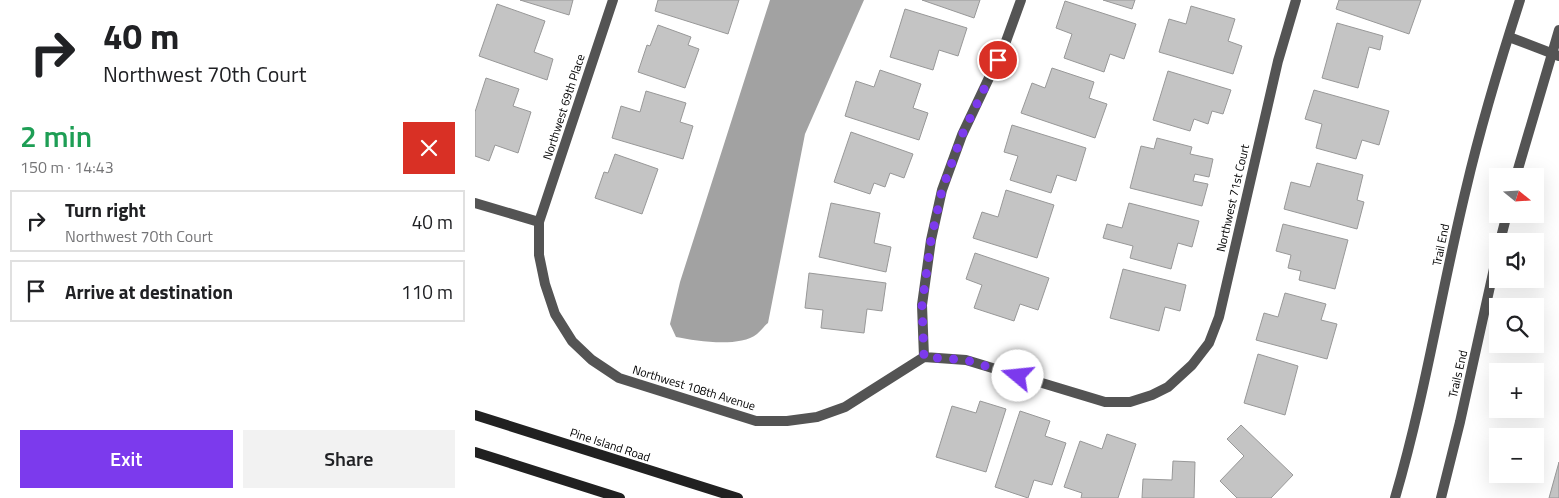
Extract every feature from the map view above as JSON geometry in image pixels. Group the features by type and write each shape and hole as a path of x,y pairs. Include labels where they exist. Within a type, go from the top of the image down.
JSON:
{"main road":[{"name":"Pine Island Road","path":"475,415 738,498"},
{"path":"475,452 620,498"}],"street":[{"name":"Northwest 69th Place","path":"539,222 613,0"},
{"path":"924,357 922,305 931,240 942,190 962,135 1005,44 1021,0"},
{"name":"Northwest 71st Court","path":"924,357 966,360 1105,402 1130,402 1152,395 1168,387 1192,366 1209,343 1219,317 1275,70 1296,0"},
{"name":"Trail End","path":"1395,498 1417,412 1466,188 1493,86 1520,0"},
{"path":"1519,168 1555,55 1559,30"},
{"path":"1509,37 1555,55"},
{"path":"475,203 539,222"},
{"name":"Northwest 108th Avenue","path":"539,222 539,255 545,284 555,314 573,341 592,360 619,378 756,421 787,421 817,418 845,406 924,357"},
{"name":"Trails End","path":"1441,498 1490,288"}],"shaded area":[{"path":"770,0 864,0 805,134 768,323 757,334 740,341 718,342 676,337 670,324 680,282"}],"building":[{"path":"520,0 573,0 569,15"},
{"path":"658,0 739,0 728,34 655,11"},
{"path":"922,0 980,0 974,18"},
{"path":"1103,0 1135,0 1132,9"},
{"path":"1339,0 1421,0 1409,34 1336,9"},
{"path":"1065,1 1136,24 1124,59 1110,54 1104,72 1064,58 1072,34 1056,28"},
{"path":"497,4 545,21 534,52 553,59 547,80 479,56"},
{"path":"1191,6 1235,19 1228,41 1242,46 1233,74 1159,52 1169,19 1186,24"},
{"path":"905,9 967,28 958,56 939,50 933,70 890,57"},
{"path":"1337,23 1383,36 1380,50 1369,47 1358,88 1322,78"},
{"path":"658,25 691,37 688,45 699,49 685,88 638,72 647,45 650,46"},
{"path":"1052,68 1094,82 1089,98 1107,104 1095,138 1021,113 1032,83 1045,88"},
{"path":"880,70 921,84 913,108 928,113 919,140 845,116 856,81 874,87"},
{"path":"1168,71 1231,90 1223,114 1212,111 1208,124 1194,119 1190,131 1153,120"},
{"path":"486,78 519,89 513,106 531,112 518,153 495,145 489,161 475,156 475,112"},
{"path":"1314,90 1389,111 1379,145 1362,140 1356,159 1316,148 1322,124 1305,119"},
{"path":"646,91 686,103 680,122 693,126 683,159 612,138 621,106 640,112"},
{"path":"1012,125 1086,148 1076,181 1057,175 1051,193 1010,180 1018,156 1004,152"},
{"path":"851,132 913,154 904,178 890,173 885,187 874,183 870,194 834,182"},
{"path":"1157,138 1192,147 1190,154 1213,159 1209,177 1195,174 1193,181 1208,184 1202,206 1130,188 1141,146 1154,149"},
{"path":"615,154 658,169 642,214 595,198 604,172 608,173"},
{"path":"1317,163 1363,175 1357,200 1364,202 1357,229 1284,209 1291,182 1310,187"},
{"path":"1006,190 1054,205 1037,258 973,238 982,212 998,217"},
{"path":"831,203 880,213 874,243 891,247 886,272 819,257"},
{"path":"1129,203 1199,221 1192,247 1178,243 1171,269 1130,258 1133,246 1103,238 1107,224 1122,228"},
{"path":"1283,224 1348,240 1335,289 1299,280 1301,271 1288,268 1291,255 1276,251"},
{"path":"975,253 1049,278 1038,310 1020,304 1014,321 974,308 982,285 966,279"},
{"path":"1123,269 1186,285 1180,311 1165,307 1159,331 1110,318"},
{"path":"809,273 886,283 882,311 867,309 864,333 821,328 823,310 805,308"},
{"path":"1285,293 1326,304 1321,320 1337,324 1327,359 1256,340 1264,313 1278,317"},
{"path":"1258,354 1298,366 1285,415 1244,403"},
{"path":"980,401 1006,409 986,472 936,457 952,406 976,413"},
{"path":"1020,411 1050,421 1045,436 1066,443 1052,485 1034,480 1028,498 995,487"},
{"path":"1241,425 1293,475 1271,498 1237,498 1220,481 1244,456 1227,439"},
{"path":"1107,434 1136,444 1118,498 1081,498 1082,493 1064,487 1080,441 1102,449"},
{"path":"1173,461 1195,462 1194,498 1142,498 1143,479 1172,480"},
{"path":"1559,462 1559,498 1549,498"}],"route":[{"path":"998,60 962,135 942,190 931,240 922,305 924,357 966,360 1018,376"}]}
